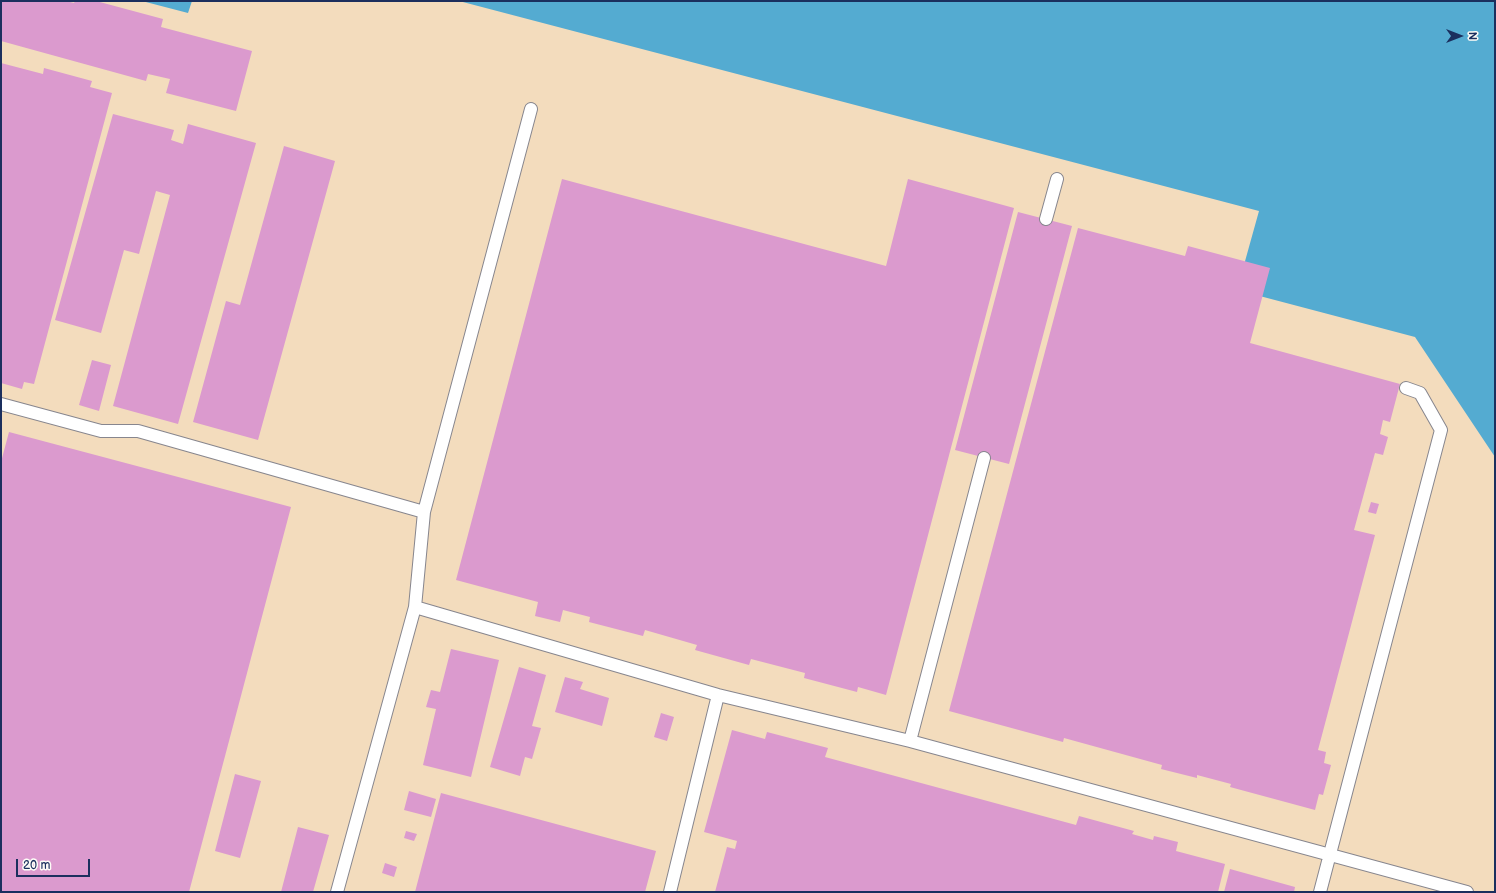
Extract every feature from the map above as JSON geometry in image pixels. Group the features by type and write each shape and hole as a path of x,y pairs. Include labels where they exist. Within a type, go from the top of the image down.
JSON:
{"lane":[{"path":"337,892 415,607 424,512 531,109"},
{"path":"1046,219 1057,179"},
{"path":"1320,892 1441,430 1420,393 1406,388"},
{"path":"1,404 102,431 138,431 424,512"},
{"path":"910,741 984,458"},
{"path":"415,607 718,695 910,741 1467,892"},
{"path":"670,892 718,695"}],"water":[{"path":"142,1 192,1 188,13"},
{"path":"459,1 1495,1 1495,457 1415,337 1237,290 1259,211"}],"building":[{"path":"1,1 66,1 74,3 75,1 96,1 163,19 161,27 252,51 236,111 166,93 170,79 148,74 146,81 1,41"},
{"path":"1,63 43,74 44,68 92,81 90,87 112,93 34,384 24,382 22,389 1,383"},
{"path":"113,114 174,130 171,140 183,144 188,124 256,143 178,424 113,406 170,195 156,191 139,254 124,250 101,333 55,320"},
{"path":"284,146 335,161 258,440 193,422 226,301 240,305"},
{"path":"562,179 886,266 908,179 1014,208 886,695 858,687 857,692 804,678 805,673 751,659 749,665 695,650 697,645 645,630 643,636 589,622 590,617 563,610 560,622 535,616 538,602 456,580"},
{"path":"1018,212 1072,226 1009,464 955,450"},
{"path":"1078,228 1185,256 1188,246 1270,268 1250,343 1400,384 1390,422 1383,420 1380,434 1388,437 1383,455 1375,453 1354,530 1375,535 1318,750 1326,752 1324,763 1331,765 1323,795 1319,794 1315,810 1230,787 1231,784 1197,775 1197,778 1161,769 1162,765 1064,738 1063,742 949,711"},
{"path":"92,360 111,365 99,411 79,405"},
{"path":"9,432 291,507 189,892 1,892 1,462"},
{"path":"1371,502 1379,504 1376,514 1368,512"},
{"path":"451,649 499,660 471,777 423,765 436,709 426,707 431,690 440,692"},
{"path":"519,667 546,675 532,726 541,728 532,759 525,757 520,776 490,767"},
{"path":"565,677 583,682 580,689 609,698 602,726 555,712"},
{"path":"661,713 674,717 667,741 654,737"},
{"path":"732,730 765,739 767,732 828,748 825,757 1076,825 1079,816 1134,831 1132,834 1153,840 1154,836 1178,842 1176,851 1225,864 1218,892 715,892 727,847 735,849 737,841 704,832"},
{"path":"235,774 261,781 240,858 215,851"},
{"path":"409,791 436,799 431,817 404,810"},
{"path":"441,793 656,851 645,892 415,892"},
{"path":"298,827 329,835 313,892 281,892"},
{"path":"406,831 417,834 414,841 404,838"},
{"path":"385,863 397,867 394,877 382,873"},
{"path":"1230,869 1295,887 1294,892 1224,892"}]}
